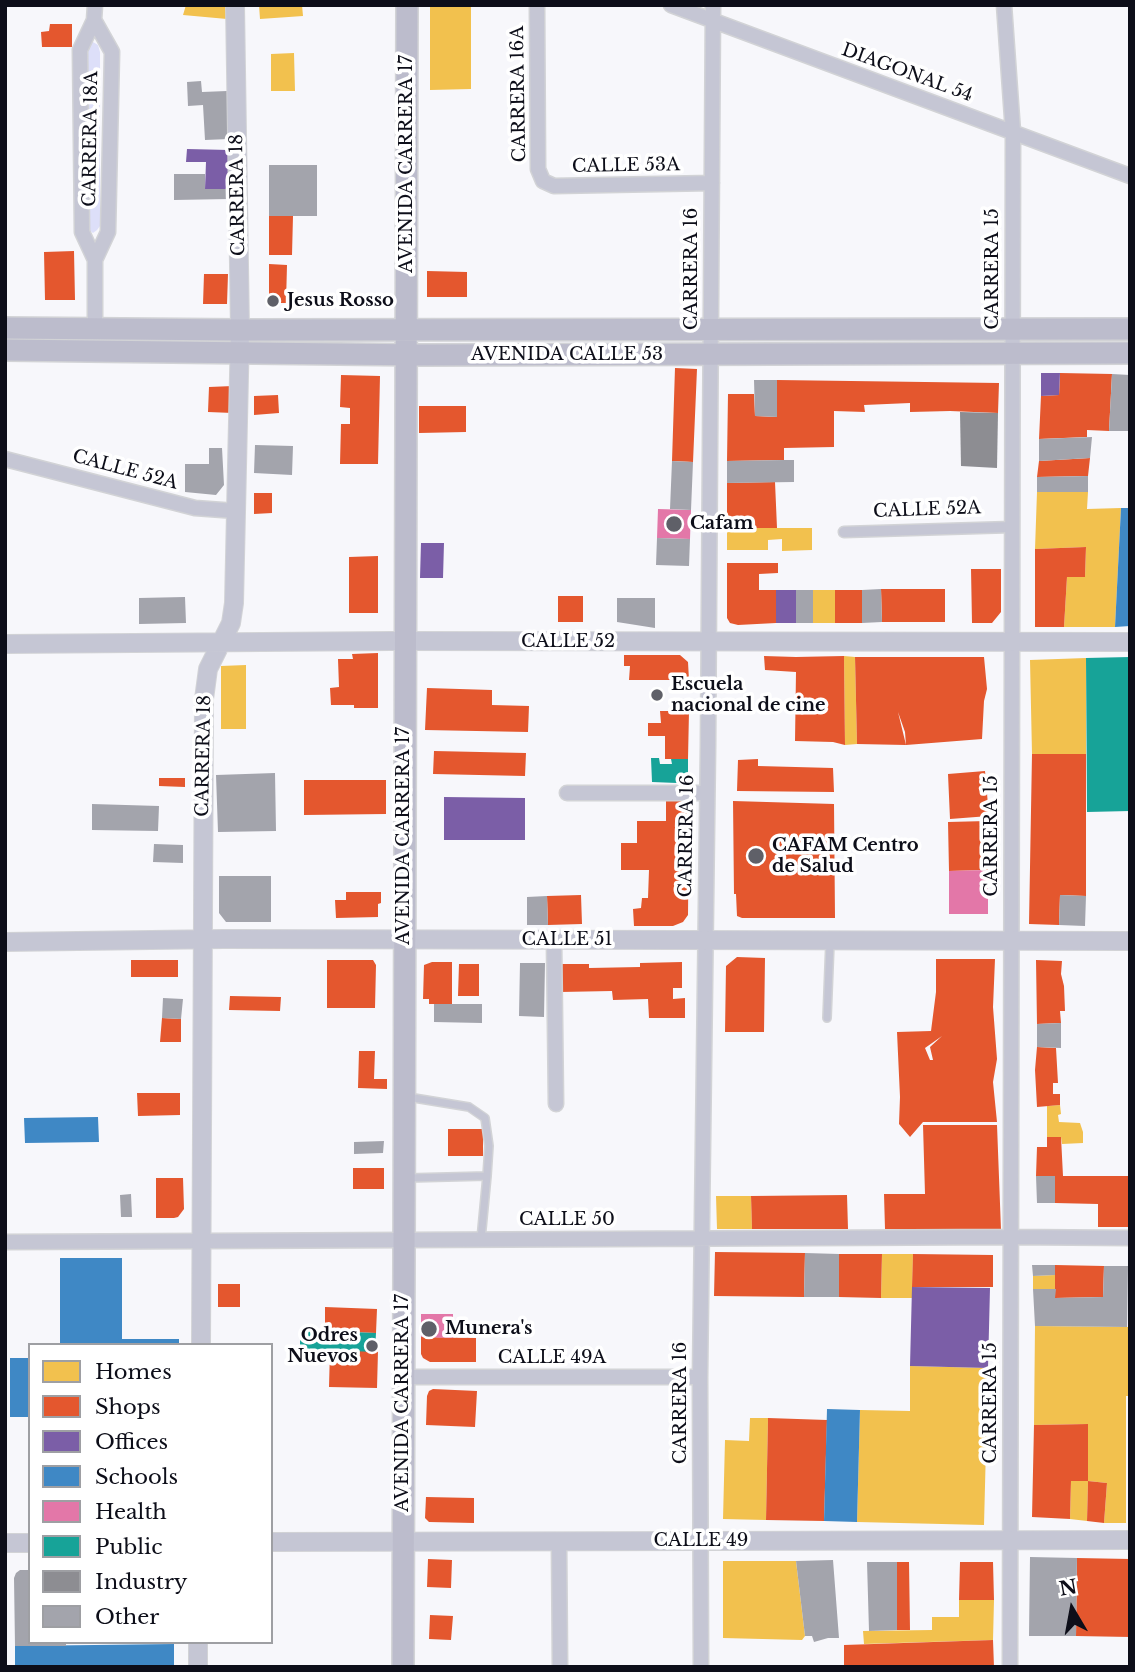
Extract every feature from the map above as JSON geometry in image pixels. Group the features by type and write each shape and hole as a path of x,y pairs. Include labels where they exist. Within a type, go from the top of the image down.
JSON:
{"main road":[{"name":"AVENIDA CARRERA 17","path":"402,1667 407,5"},
{"name":"AVENIDA CALLE 53","path":"5,328 1130,329"},
{"name":"AVENIDA CALLE 53","path":"5,351 406,355 1130,353"}],"street":[{"name":"CARRERA 18","path":"201,1343 204,699 208,669 231,623 234,603 240,353 235,5"},
{"name":"CARRERA 16A","path":"537,5 538,169 543,181"},
{"name":"DIAGONAL 54","path":"671,5 1130,176"},
{"name":"CARRERA 16","path":"701,1667 700,1377 713,5"},
{"name":"CARRERA 15","path":"1004,5 1013,132 1010,1667"},
{"name":"CARRERA 18A","path":"94,13 80,50 82,233 95,260"},
{"name":"CARRERA 18A","path":"94,13 112,52 108,232 95,260 94,329"},
{"name":"CALLE 53A","path":"543,181 554,186 712,183"},
{"name":"CALLE 52A","path":"5,459 195,508 236,511"},
{"name":"CALLE 52A","path":"844,532 1012,527"},
{"name":"CALLE 52","path":"5,643 1130,642"},
{"path":"5,643 5,659"},
{"path":"567,793 707,793"},
{"name":"CALLE 51","path":"5,942 202,939 1130,941"},
{"path":"554,940 556,1104"},
{"name":"CALLE 50","path":"5,1241 1130,1238"},
{"name":"CALLE 49A","path":"403,1377 700,1377"},
{"name":"CALLE 49","path":"273,1542 1130,1539"},
{"path":"559,1541 560,1667"},
{"path":"5,1543 28,1543"},
{"path":"198,1644 198,1667"}],"lane":[{"path":"827,1018 830,940"},
{"path":"404,1096 469,1107 485,1118 489,1146 481,1239"},
{"path":"403,1178 487,1176"}],"shaded area":[{"path":"93,42 98,45 100,52 100,226 93,233 89,230 87,48"}],"building: Homes":[{"path":"186,5 227,5 227,19 183,15"},
{"path":"259,5 302,5 303,16 260,19"},
{"path":"430,5 471,5 471,89 430,90"},
{"path":"294,53 295,91 271,91 271,54"},
{"path":"1037,492 1088,492 1087,509 1121,508 1115,627 1064,627 1067,577 1085,577 1086,547 1035,549"},
{"path":"727,528 812,528 812,550 782,551 782,539 768,540 768,550 727,550"},
{"path":"813,590 835,590 835,623 813,623"},
{"path":"844,656 855,657 857,744 845,745"},
{"path":"1086,658 1086,754 1032,754 1030,660"},
{"path":"246,665 246,729 221,729 221,666"},
{"path":"1060,1105 1059,1122 1080,1123 1083,1143 1062,1144 1061,1137 1047,1137 1047,1106"},
{"path":"716,1196 751,1196 752,1229 717,1229"},
{"path":"882,1254 913,1254 912,1298 881,1298"},
{"path":"1055,1275 1056,1289 1033,1289 1033,1276"},
{"path":"1035,1326 1130,1327 1130,1396 1126,1396 1126,1523 1104,1523 1107,1483 1088,1481 1088,1424 1034,1425"},
{"path":"910,1366 988,1368 984,1525 857,1522 860,1410 910,1411"},
{"path":"750,1418 768,1418 766,1520 723,1519 725,1440 749,1441"},
{"path":"1071,1481 1088,1481 1087,1521 1070,1519"},
{"path":"723,1561 796,1561 805,1636 802,1640 723,1638"},
{"path":"959,1600 994,1600 993,1640 864,1644 863,1631 932,1630 932,1617 959,1617"},
{"path":"993,1648 993,1663 862,1666 862,1651"}],"building: Shops":[{"path":"50,24 72,24 72,47 42,47 41,32 49,31"},
{"path":"269,216 293,216 292,255 269,255"},
{"path":"74,251 75,300 45,300 44,252"},
{"path":"269,264 287,265 286,303 269,303"},
{"path":"427,271 467,272 467,297 427,297"},
{"path":"204,274 228,274 227,304 203,304"},
{"path":"675,368 697,369 693,462 672,461"},
{"path":"1060,373 1112,374 1109,431 1087,430 1087,437 1039,439 1041,396 1059,395"},
{"path":"341,375 380,376 378,464 340,464 341,424 350,424 350,408 340,407"},
{"path":"777,380 999,383 998,413 910,412 910,403 864,405 865,412 834,411 834,447 784,448 784,460 727,461 728,394 754,394 755,416 777,417"},
{"path":"233,386 233,413 208,412 209,387"},
{"path":"278,395 279,413 254,415 254,396"},
{"path":"419,406 466,406 466,432 419,433"},
{"path":"1090,458 1088,476 1037,477 1039,461"},
{"path":"775,482 777,528 727,528 727,483"},
{"path":"254,493 272,493 272,513 254,514"},
{"path":"1086,547 1085,577 1067,577 1064,627 1035,627 1035,549"},
{"path":"378,556 378,613 349,613 349,557"},
{"path":"727,563 778,563 778,573 759,574 759,590 776,590 776,623 730,623 727,618"},
{"path":"971,569 1001,569 1001,612 992,623 972,623"},
{"path":"881,589 945,589 945,622 882,622"},
{"path":"835,590 862,590 862,623 835,623"},
{"path":"558,596 583,596 583,622 558,622"},
{"path":"378,653 378,708 331,705 330,688 339,687 338,659 353,659 352,654"},
{"path":"624,655 680,655 688,662 689,680 629,680 630,666 624,666"},
{"path":"764,656 844,656 845,745 795,741 796,672 765,670"},
{"path":"855,657 984,657 987,689 982,739 906,745 857,744","holes":["898,712 905,732 906,745"]},
{"path":"427,688 492,690 492,705 529,706 528,732 425,730"},
{"path":"660,711 689,711 688,759 665,759 665,736 648,736 648,723 661,723"},
{"path":"434,751 526,753 525,776 433,774"},
{"path":"1032,754 1086,754 1086,896 1060,895 1059,925 1029,924"},
{"path":"758,759 758,766 833,768 834,792 737,791 738,760"},
{"path":"985,771 989,816 950,819 948,774"},
{"path":"159,778 185,778 185,787 159,786"},
{"path":"304,780 386,780 386,814 304,815"},
{"path":"666,798 686,800 689,806 688,915 683,922 673,926 634,926 633,909 641,908 642,898 648,898 649,870 621,870 621,843 637,843 637,821 666,821"},
{"path":"733,801 834,804 835,918 737,916 734,894"},
{"path":"987,821 988,870 949,871 948,822"},
{"path":"346,892 381,892 378,917 336,918 335,900 346,900"},
{"path":"581,895 582,924 548,925 547,896"},
{"path":"737,957 765,958 764,1032 725,1032 726,966"},
{"path":"936,959 995,959 993,1007 997,1059 993,1082 997,1122 923,1122 910,1137 899,1124 897,1032 931,1031 936,992","holes":["942,1036 930,1047 933,1060 930,1060 925,1048"]},
{"path":"131,960 178,960 178,977 131,977"},
{"path":"327,960 373,960 376,965 375,1008 327,1008"},
{"path":"1036,960 1062,961 1065,1011 1060,1011 1061,1023 1037,1024"},
{"path":"432,962 452,962 452,1004 429,1004 429,999 423,999 424,965"},
{"path":"682,962 682,988 673,988 673,999 685,998 685,1018 649,1018 648,999 613,1000 612,991 560,992 560,964 589,964 589,968 640,967 640,963"},
{"path":"459,964 479,964 479,996 458,996"},
{"path":"230,996 281,997 280,1011 229,1010"},
{"path":"162,1018 181,1019 181,1042 160,1042"},
{"path":"1037,1047 1056,1048 1058,1083 1053,1083 1053,1094 1060,1094 1060,1105 1037,1107"},
{"path":"359,1051 375,1051 374,1079 387,1079 387,1089 358,1088"},
{"path":"137,1093 180,1093 180,1115 138,1116"},
{"path":"923,1125 997,1125 1001,1230 885,1229 884,1194 925,1194"},
{"path":"448,1129 483,1129 483,1156 448,1156"},
{"path":"1047,1137 1061,1137 1063,1176 1130,1176 1130,1227 1098,1227 1098,1204 1055,1203 1055,1176 1036,1176 1037,1147 1047,1147"},
{"path":"353,1168 384,1168 384,1189 353,1189"},
{"path":"156,1178 183,1178 184,1209 178,1217 156,1218"},
{"path":"847,1195 848,1229 752,1229 751,1196"},
{"path":"715,1252 805,1253 804,1297 714,1296"},
{"path":"839,1254 882,1254 881,1298 839,1297"},
{"path":"913,1254 993,1255 993,1287 912,1287"},
{"path":"1055,1265 1104,1266 1103,1297 1055,1298"},
{"path":"218,1284 240,1284 240,1307 218,1307"},
{"path":"325,1307 377,1309 376,1333 325,1331"},
{"path":"421,1337 476,1338 476,1362 430,1362 421,1354"},
{"path":"330,1350 378,1351 377,1388 329,1387"},
{"path":"433,1389 477,1391 475,1427 426,1425 427,1396"},
{"path":"768,1418 827,1420 824,1521 766,1520"},
{"path":"1088,1424 1088,1481 1071,1481 1070,1519 1032,1517 1034,1425"},
{"path":"1088,1481 1107,1483 1104,1523 1087,1521"},
{"path":"426,1497 474,1498 474,1523 429,1522 425,1518"},
{"path":"1077,1558 1130,1559 1130,1637 1076,1636"},
{"path":"428,1559 452,1560 451,1588 427,1587"},
{"path":"897,1562 909,1562 910,1630 897,1630"},
{"path":"960,1562 993,1562 994,1600 959,1600"},
{"path":"430,1615 453,1616 451,1640 429,1639"},
{"path":"993,1640 994,1667 844,1667 844,1645"}],"building: Offices":[{"path":"187,149 229,150 229,189 205,189 206,162 186,162"},
{"path":"1041,373 1060,373 1059,395 1041,396"},
{"path":"421,543 444,543 443,578 420,578"},
{"path":"776,590 796,590 796,623 776,623"},
{"path":"444,797 525,798 525,840 444,840"},
{"path":"912,1287 990,1288 988,1368 910,1366"}],"building: Schools":[{"path":"1121,508 1130,508 1130,626 1115,627"},
{"path":"98,1117 99,1142 25,1143 24,1118"},
{"path":"60,1258 122,1258 122,1339 179,1339 179,1343 60,1343"},
{"path":"10,1358 28,1358 28,1417 10,1417"},
{"path":"827,1409 860,1410 857,1522 824,1521"},
{"path":"174,1644 174,1667 15,1667 15,1646"}],"building: Health":[{"name":"Cafam","path":"658,509 691,510 690,539 657,538"},
{"path":"988,870 988,914 949,914 949,871"},
{"path":"421,1314 453,1314 453,1338 421,1337"}],"building: Public":[{"path":"1130,657 1130,811 1087,812 1086,658"},
{"path":"651,758 659,758 660,764 672,764 671,759 688,759 686,780 677,783 652,782"},
{"path":"300,1330 376,1333 375,1352 300,1349"}],"building: Industry":[{"path":"960,412 998,413 997,468 961,466"}],"building: Other":[{"path":"201,81 202,92 227,91 229,139 205,140 203,105 188,106 187,82"},
{"path":"269,165 317,165 317,216 269,216"},
{"path":"174,174 205,174 205,189 229,189 229,199 174,200"},
{"path":"1112,374 1130,375 1130,431 1109,431"},
{"path":"754,380 777,380 777,417 755,416"},
{"path":"1092,437 1090,458 1039,461 1039,439"},
{"path":"255,445 293,446 292,475 254,473"},
{"path":"209,448 222,448 224,485 216,495 185,492 185,464 209,464"},
{"path":"794,460 794,482 727,483 727,461"},
{"path":"672,461 693,462 691,510 670,509"},
{"path":"1088,476 1088,492 1037,492 1037,477"},
{"path":"657,538 690,539 689,566 656,565"},
{"path":"881,589 882,622 862,623 862,590"},
{"path":"796,590 813,590 813,623 796,623"},
{"path":"185,597 186,623 139,624 139,598"},
{"path":"617,598 655,598 655,628 617,622"},
{"path":"275,773 276,831 218,832 216,775"},
{"path":"92,804 159,806 158,831 92,830"},
{"path":"154,844 183,845 183,863 153,862"},
{"path":"219,876 271,876 271,922 226,922 219,913"},
{"path":"1060,895 1086,896 1085,926 1059,925"},
{"path":"547,896 548,925 527,925 527,897"},
{"path":"520,963 545,963 544,1017 519,1016"},
{"path":"163,998 183,999 181,1019 162,1018"},
{"path":"434,1004 482,1004 482,1023 434,1022"},
{"path":"1061,1023 1061,1048 1037,1047 1037,1024"},
{"path":"384,1141 383,1153 354,1154 354,1142"},
{"path":"1036,1176 1055,1176 1055,1203 1037,1203"},
{"path":"131,1194 132,1217 121,1217 120,1195"},
{"path":"805,1253 839,1254 839,1297 804,1297"},
{"path":"1032,1265 1055,1265 1055,1275 1033,1276"},
{"path":"1104,1266 1128,1266 1127,1327 1035,1326 1033,1289 1056,1289 1055,1298 1103,1297"},
{"path":"1030,1557 1077,1558 1076,1636 1029,1636"},
{"path":"833,1560 839,1638 814,1642 812,1636 805,1636 796,1561"},
{"path":"867,1562 897,1562 897,1630 869,1631"},
{"path":"28,1570 28,1644 66,1646 15,1646 16,1573"}],"place":[{"name":"Jesus Rosso","path":"273,301"},
{"name":"Cafam","path":"674,524"},
{"name":"Escuela nacional de cine","path":"657,695"},
{"name":"CAFAM Centro de Salud","path":"756,856"},
{"name":"Munera's","path":"429,1329"},
{"name":"Odres Nuevos","path":"372,1346"}]}
